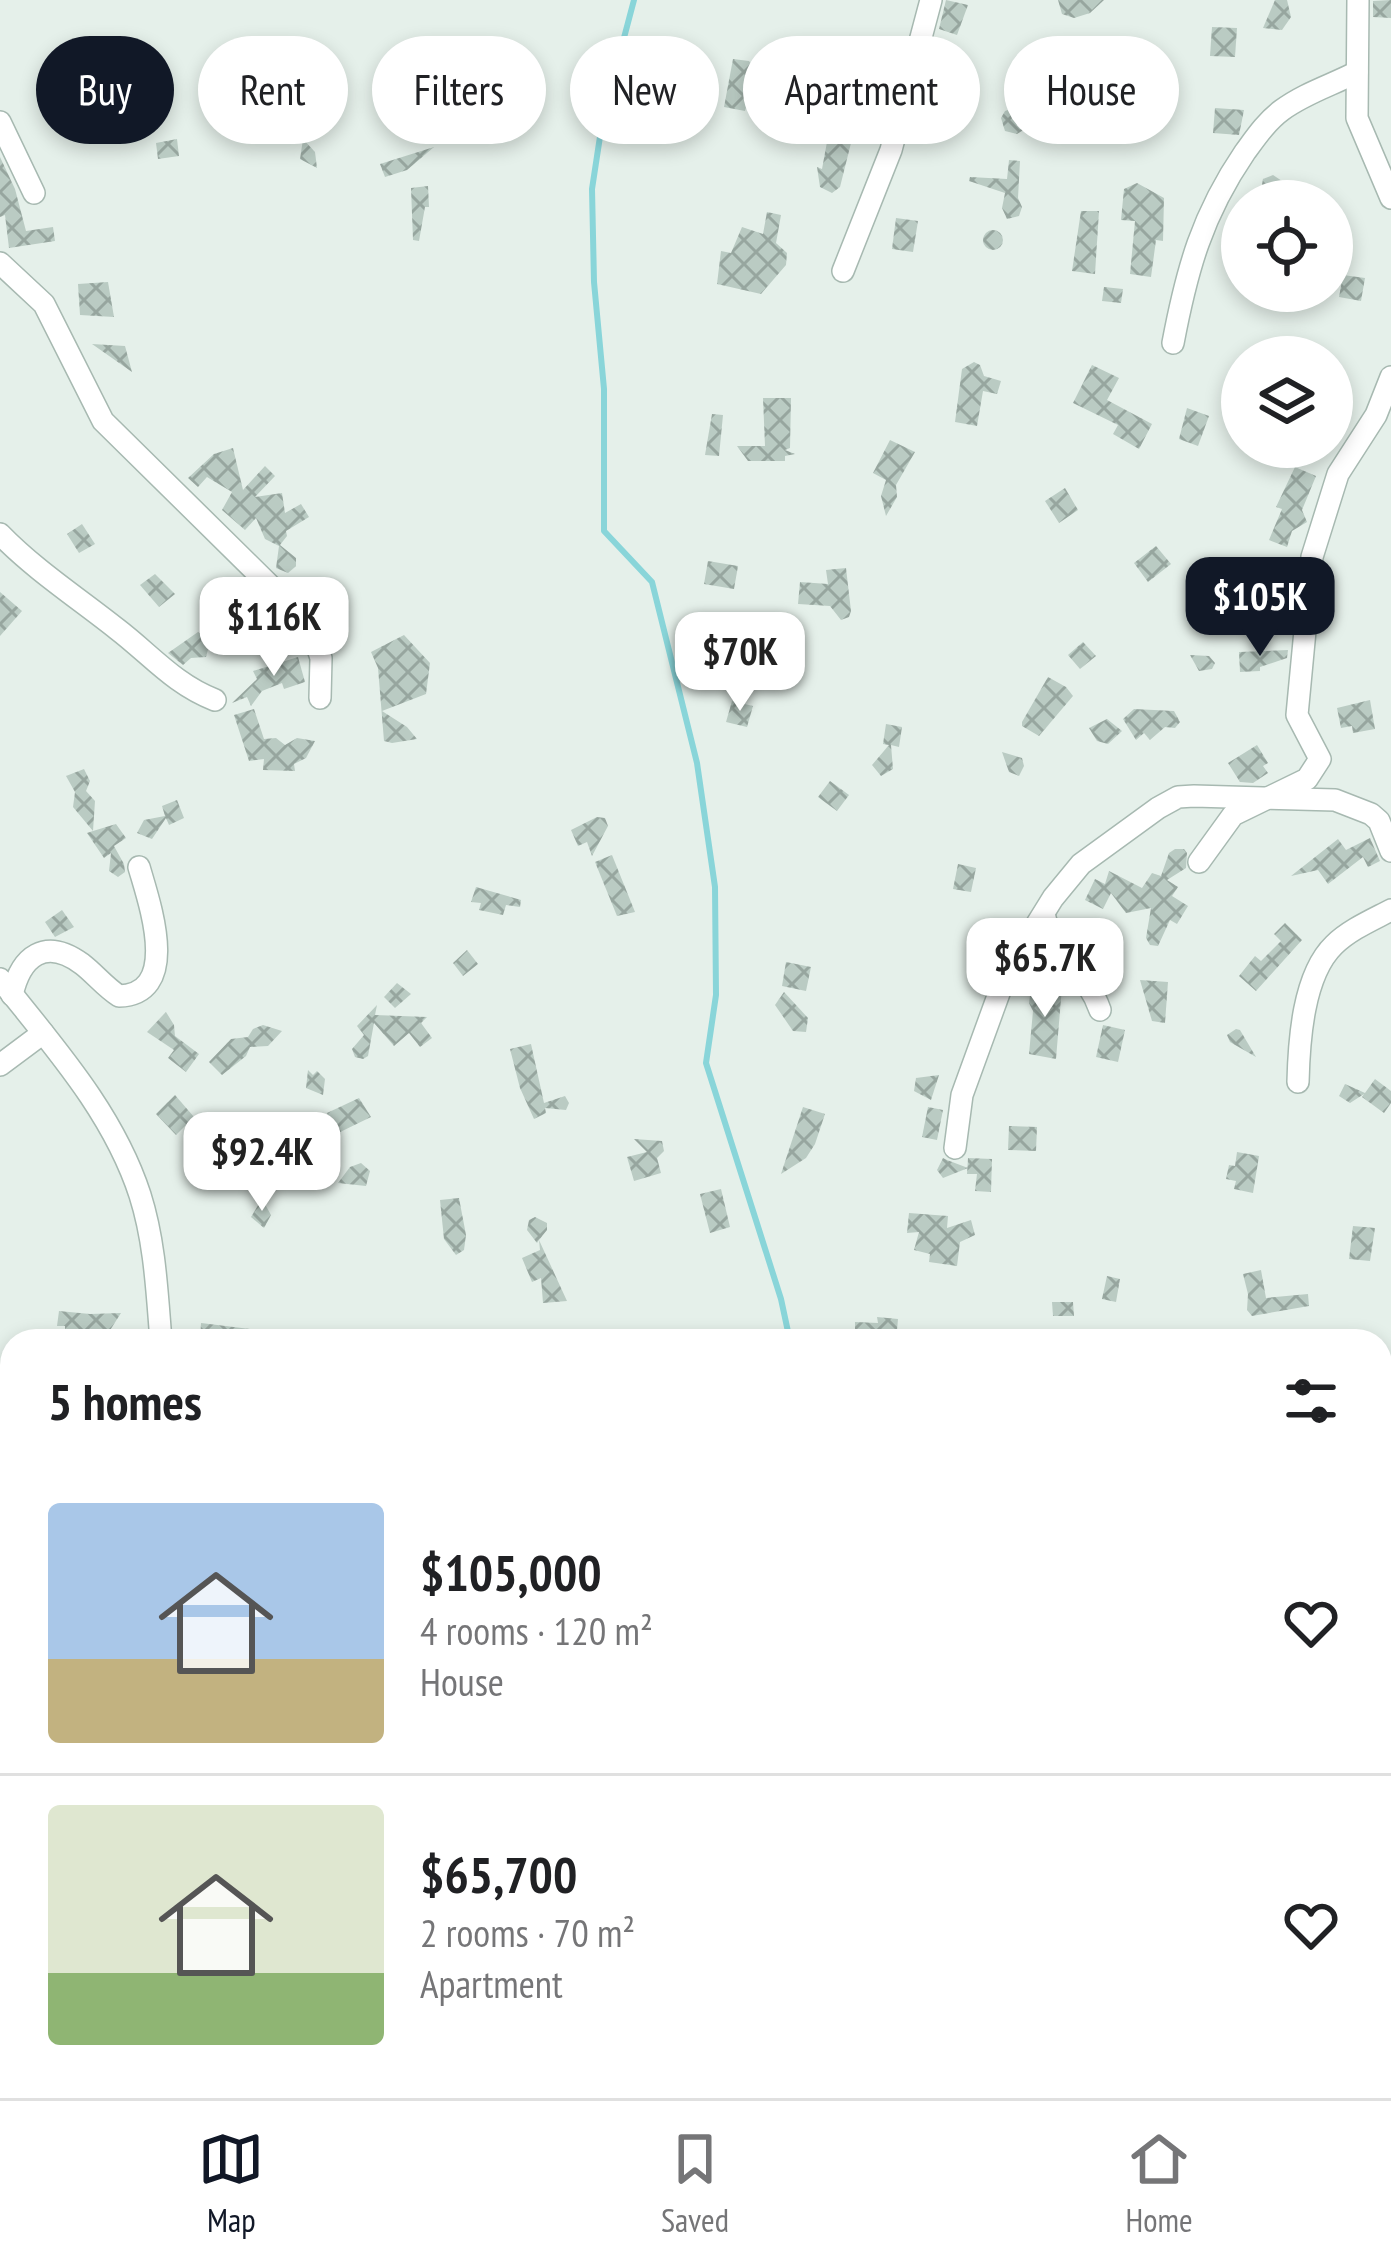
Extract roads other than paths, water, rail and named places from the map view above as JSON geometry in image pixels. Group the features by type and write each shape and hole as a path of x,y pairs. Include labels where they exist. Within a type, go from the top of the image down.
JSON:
{"street":[{"path":"843,271 891,150 931,0"},
{"path":"1358,0 1357,118 1391,198"},
{"path":"1173,343 1200,233 1226,180 1281,110 1358,73"},
{"path":"0,122 34,193"},
{"path":"0,263 44,304 103,421 310,625 321,658 320,698"},
{"path":"1199,862 1233,815 1307,779 1320,758 1297,715 1312,557 1338,474 1376,415 1391,377"},
{"path":"0,534 163,672 215,700"},
{"path":"955,1148 962,1095 1006,974 1044,914 1081,864 1178,797 1335,800 1379,821 1391,851"},
{"path":"139,867 157,943 145,987 119,996 72,958 45,954 32,955 22,963 6,987 112,1129 140,1196 153,1256 159,1329"},
{"path":"1298,1082 1308,1006 1323,958 1335,943 1391,910"},
{"path":"1044,914 1048,934 1085,976 1100,1010"},
{"path":"0,1065 44,1033"}],"waterway":[{"path":"634,0 603,117 592,189 604,389 604,531 652,582 697,763 715,887 716,995 706,1063 787,1329"}]}
